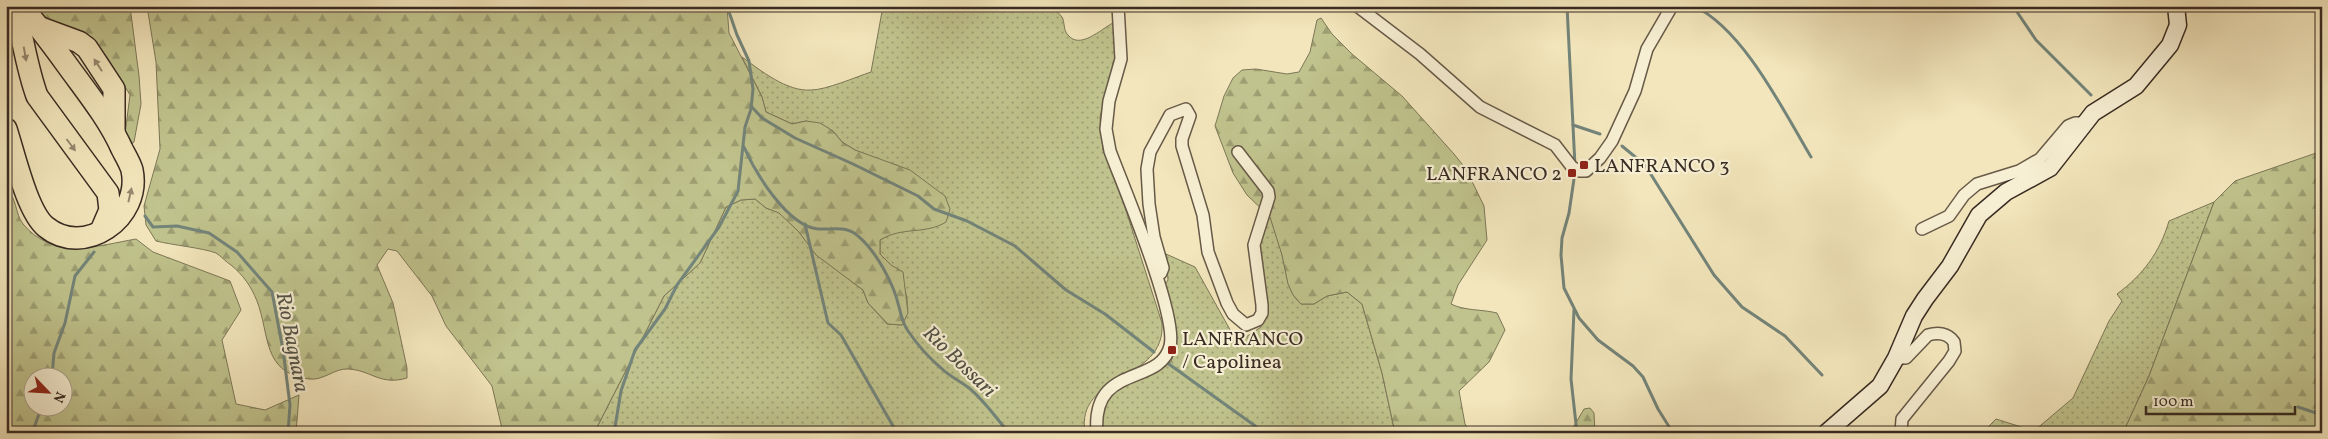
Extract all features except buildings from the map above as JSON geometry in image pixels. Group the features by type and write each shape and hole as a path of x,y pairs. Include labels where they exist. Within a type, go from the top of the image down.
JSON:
{"highway":[{"path":"14,6 22,30 26,62 36,96 108,193 110,210 101,231"},
{"path":"6,129 36,217 46,228 77,237 90,236 123,216 133,195 132,169 114,132 41,28 21,6"}],"main road":[{"path":"1826,433 1880,386 1896,358 1914,316 1925,298 1950,266 1979,215 2006,192 2050,168 2083,123 2093,113 2136,86 2170,45 2178,25 2176,6"}],"street":[{"path":"1097,433 1096,411 1104,394 1140,371 1160,363 1169,349 1171,337 1157,276 1110,150 1106,129 1110,101 1121,59 1118,6"},
{"path":"1357,6 1406,43 1480,107 1555,145 1572,167 1579,172 1586,171 1600,158 1612,141 1635,92 1647,49 1672,6"},
{"path":"1157,276 1163,268 1154,237 1150,213 1148,162 1159,134 1170,114 1186,109 1190,116 1182,139 1183,154 1201,209 1208,252 1233,314 1246,325 1258,320 1262,313 1262,305 1254,245 1269,196 1238,152"},
{"path":"1922,229 1949,216 1964,195 1977,184 2019,171 2040,159 2068,126 2075,123 2083,123"},
{"path":"1896,358 1906,358 1924,339 1932,334 1948,336 1954,342 1955,351 1949,361 1902,420 1901,433"}],"green space":[{"path":"32,6 130,6 141,104 134,142 128,147 125,134 130,95 107,57 91,38 42,20"},
{"path":"147,6 727,6 729,33 762,97 766,112 792,124 806,121 820,123 833,131 842,142 855,150 910,170 945,196 950,209 946,222 938,226 897,233 880,240 880,254 891,265 903,272 908,313 902,325 888,324 868,303 863,290 816,255 799,232 779,213 766,208 755,199 741,200 726,207 700,263 664,296 594,433 503,433 492,386 446,326 432,296 397,251 388,249 377,265 393,303 407,368 407,378 390,380 356,370 343,369 319,378 309,379 294,375 283,369 275,361 270,350 255,296 246,281 235,269 216,253 156,241 146,225 144,206 160,149 156,62"},
{"path":"883,6 1050,6 1062,17 1065,31 1068,35 1078,40 1090,37 1113,23 1115,27 1115,57 1100,117 1103,150 1122,198 1162,323 1159,342 1150,357 1137,368 1106,387 1093,399 1086,413 1085,433 594,433 664,296 700,263 726,207 741,200 755,199 766,208 779,212 799,232 817,255 863,290 868,303 887,324 902,325 907,305 904,287 894,270 880,254 880,240 893,233 906,230 897,165 882,162 855,150 842,142 833,131 806,121 792,124 766,112 762,97 742,57 774,79 793,88 811,90 833,86 871,72"},
{"path":"1321,18 1332,34 1352,54 1402,96 1454,154 1466,169 1484,206 1487,240 1458,285 1451,304 1462,308 1497,313 1505,330 1489,362 1459,391 1465,424 1471,433 1395,433 1382,373 1362,304 1347,292 1327,296 1314,304 1301,304 1293,295 1288,284 1282,255 1270,217 1247,195 1233,173 1215,126 1224,96 1233,78 1242,70 1256,69 1287,74 1299,72 1310,52 1317,20"},
{"path":"2322,151 2322,433 2123,433 2149,376 2214,202 2235,181"},
{"path":"6,189 12,196 23,224 48,243 76,248 136,239 153,252 230,281 241,310 222,340 236,404 265,410 299,395 296,433 6,433"},
{"path":"2214,202 2149,376 2123,433 1982,433 1996,419 2034,431 2073,398 2109,321 2122,301 2117,294 2143,271 2161,243 2169,221"},
{"path":"1270,216 1292,293 1301,304 1314,304 1327,296 1347,292 1362,304 1382,373 1395,433 1101,433 1102,409 1111,394 1171,362 1174,352 1175,333 1163,288 1168,280 1166,254 1195,267 1233,335 1246,337 1261,327 1266,308 1255,259 1262,228"},
{"path":"1590,408 1594,413 1595,433 1570,433 1584,409"}],"waterway":[{"path":"614,433 621,391 635,350 665,309 677,285 719,227 738,191 745,127 751,109 753,89 749,61 727,6"},
{"path":"1567,6 1575,166"},
{"path":"1694,6 1712,17 1746,52 1775,95 1811,157"},
{"path":"2013,6 2036,40 2091,95"},
{"path":"751,106 762,118 795,138 918,196 934,209 967,221 1015,246 1066,290 1105,314 1154,352"},
{"path":"1573,125 1600,134"},
{"path":"1622,146 1645,165 1714,275 1742,307 1785,336 1822,375"},
{"name":"Rio Bossari","path":"744,147 764,183 784,208 795,218 806,226 818,229 849,230 865,242 889,278 897,298 903,322 923,351 947,374 969,388 980,398 1009,433"},
{"path":"1575,172 1569,213 1562,238 1561,255 1564,288 1579,318 1598,340 1633,366 1643,377 1658,409 1673,433"},
{"name":"Rio Bagnara","path":"145,216 153,227 177,226 209,233 237,252 272,292 283,350 290,405 288,433"},
{"path":"805,224 828,323 841,335 893,426 895,433"},
{"path":"53,366 54,353 65,323 75,276 94,252"},
{"path":"1574,310 1571,379 1577,433"},
{"path":"1166,362 1265,433"},
{"path":"2298,407 2322,415"},
{"path":"32,433 38,416"}],"place":[{"name":"LANFRANCO 3","path":"1584,165"},
{"name":"LANFRANCO 2","path":"1572,173"},
{"name":"LANFRANCO / Capolinea","path":"1172,350"}]}
